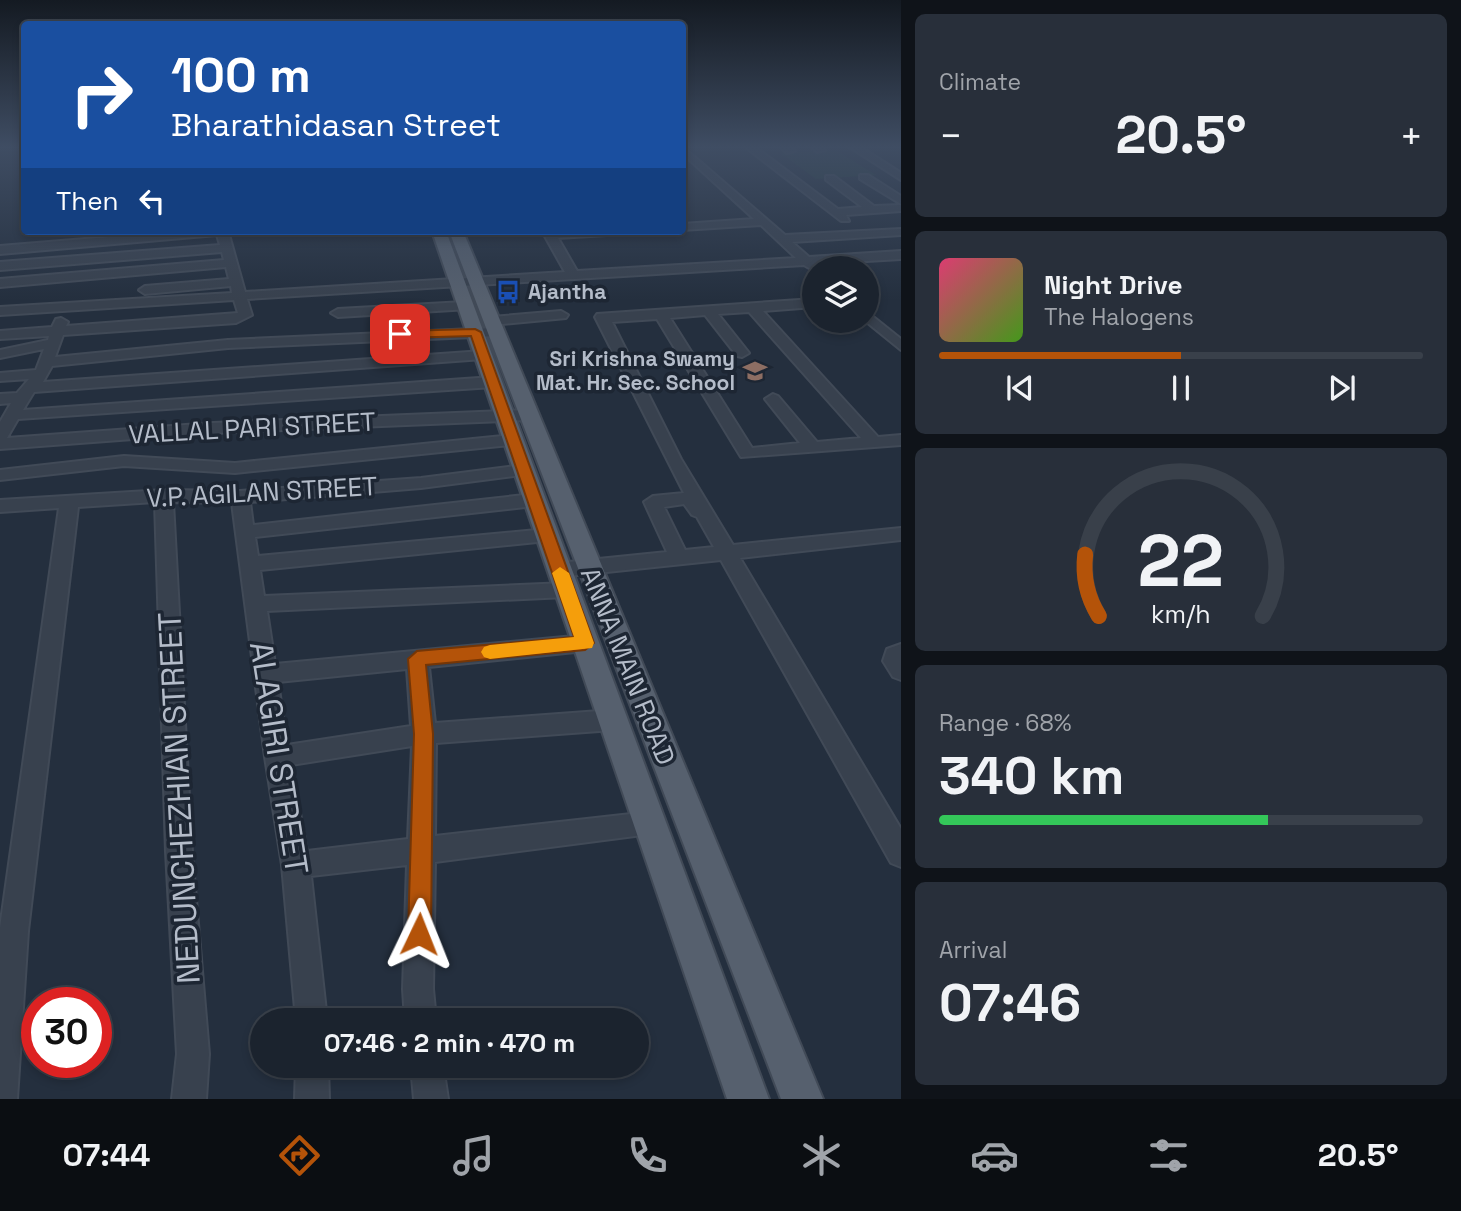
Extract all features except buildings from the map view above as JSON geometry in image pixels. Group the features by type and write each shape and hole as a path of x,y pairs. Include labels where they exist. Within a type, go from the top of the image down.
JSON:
{"main road":[{"name":"ANNA MAIN ROAD","path":"441,235 487,335 515,423 524,470 534,500 748,1099"},
{"name":"ANNA MAIN ROAD","path":"458,235 466,290"},
{"name":"ANNA MAIN ROAD","path":"487,335 493,382 588,567 802,1099"}],"street":[{"path":"737,197 802,256"},
{"path":"816,197 840,215 901,208"},
{"path":"855,197 872,210"},
{"path":"686,227 764,222"},
{"path":"783,239 901,232"},
{"path":"0,250 172,235"},
{"path":"0,335 55,337 236,319 245,315 223,235"},
{"path":"550,235 574,277"},
{"path":"0,266 227,248"},
{"path":"879,259 898,258"},
{"path":"0,283 229,263"},
{"path":"338,313 466,290 574,277 802,264"},
{"path":"0,311 234,282"},
{"path":"0,301 466,290"},
{"path":"5,426 25,393 45,368 70,301"},
{"path":"723,552 603,318 802,304"},
{"path":"752,307 873,442"},
{"path":"708,312 742,353"},
{"path":"0,399 25,393 487,335 561,315"},
{"path":"662,315 747,453 901,440"},
{"path":"879,327 901,346"},
{"path":"0,377 45,368 228,344 487,335"},
{"path":"0,354 55,337"},
{"path":"5,426 493,382"},
{"path":"773,399 812,447"},
{"path":"0,475 124,461 235,468 515,423"},
{"name":"VALLAL PARI STREET","path":"0,444 213,428 515,423"},
{"name":"V.P. AGILAN STREET","path":"1,509 164,496 240,497 421,483 524,470"},
{"name":"NEDUNCHEZHIAN STREET","path":"164,496 179,852 193,1054 189,1099"},
{"name":"ALAGIRI STREET","path":"240,497 277,757 296,865 310,1008"},
{"path":"679,557 653,502 692,499 901,854"},
{"path":"244,532 534,500"},
{"path":"0,1099 14,931 69,503"},
{"path":"256,604 563,580 588,567 901,534"},
{"path":"249,564 547,535"},
{"path":"265,674 585,643"},
{"path":"417,659 424,734 418,989 420,1008"},
{"path":"277,757 424,734 613,720"},
{"path":"296,865 649,824"},
{"path":"312,1078 313,1099"},
{"path":"428,1078 431,1099"}],"slow traffic":[{"path":"490,652 585,643 560,573"}],"place":[{"name":"Ajantha","path":"508,292"},
{"name":"Sri Krishna Swamy Mat. Hr. Sec. School","path":"755,371"}],"route":[{"path":"400,334 475,332 585,643 417,659 424,734 419,934"}]}
